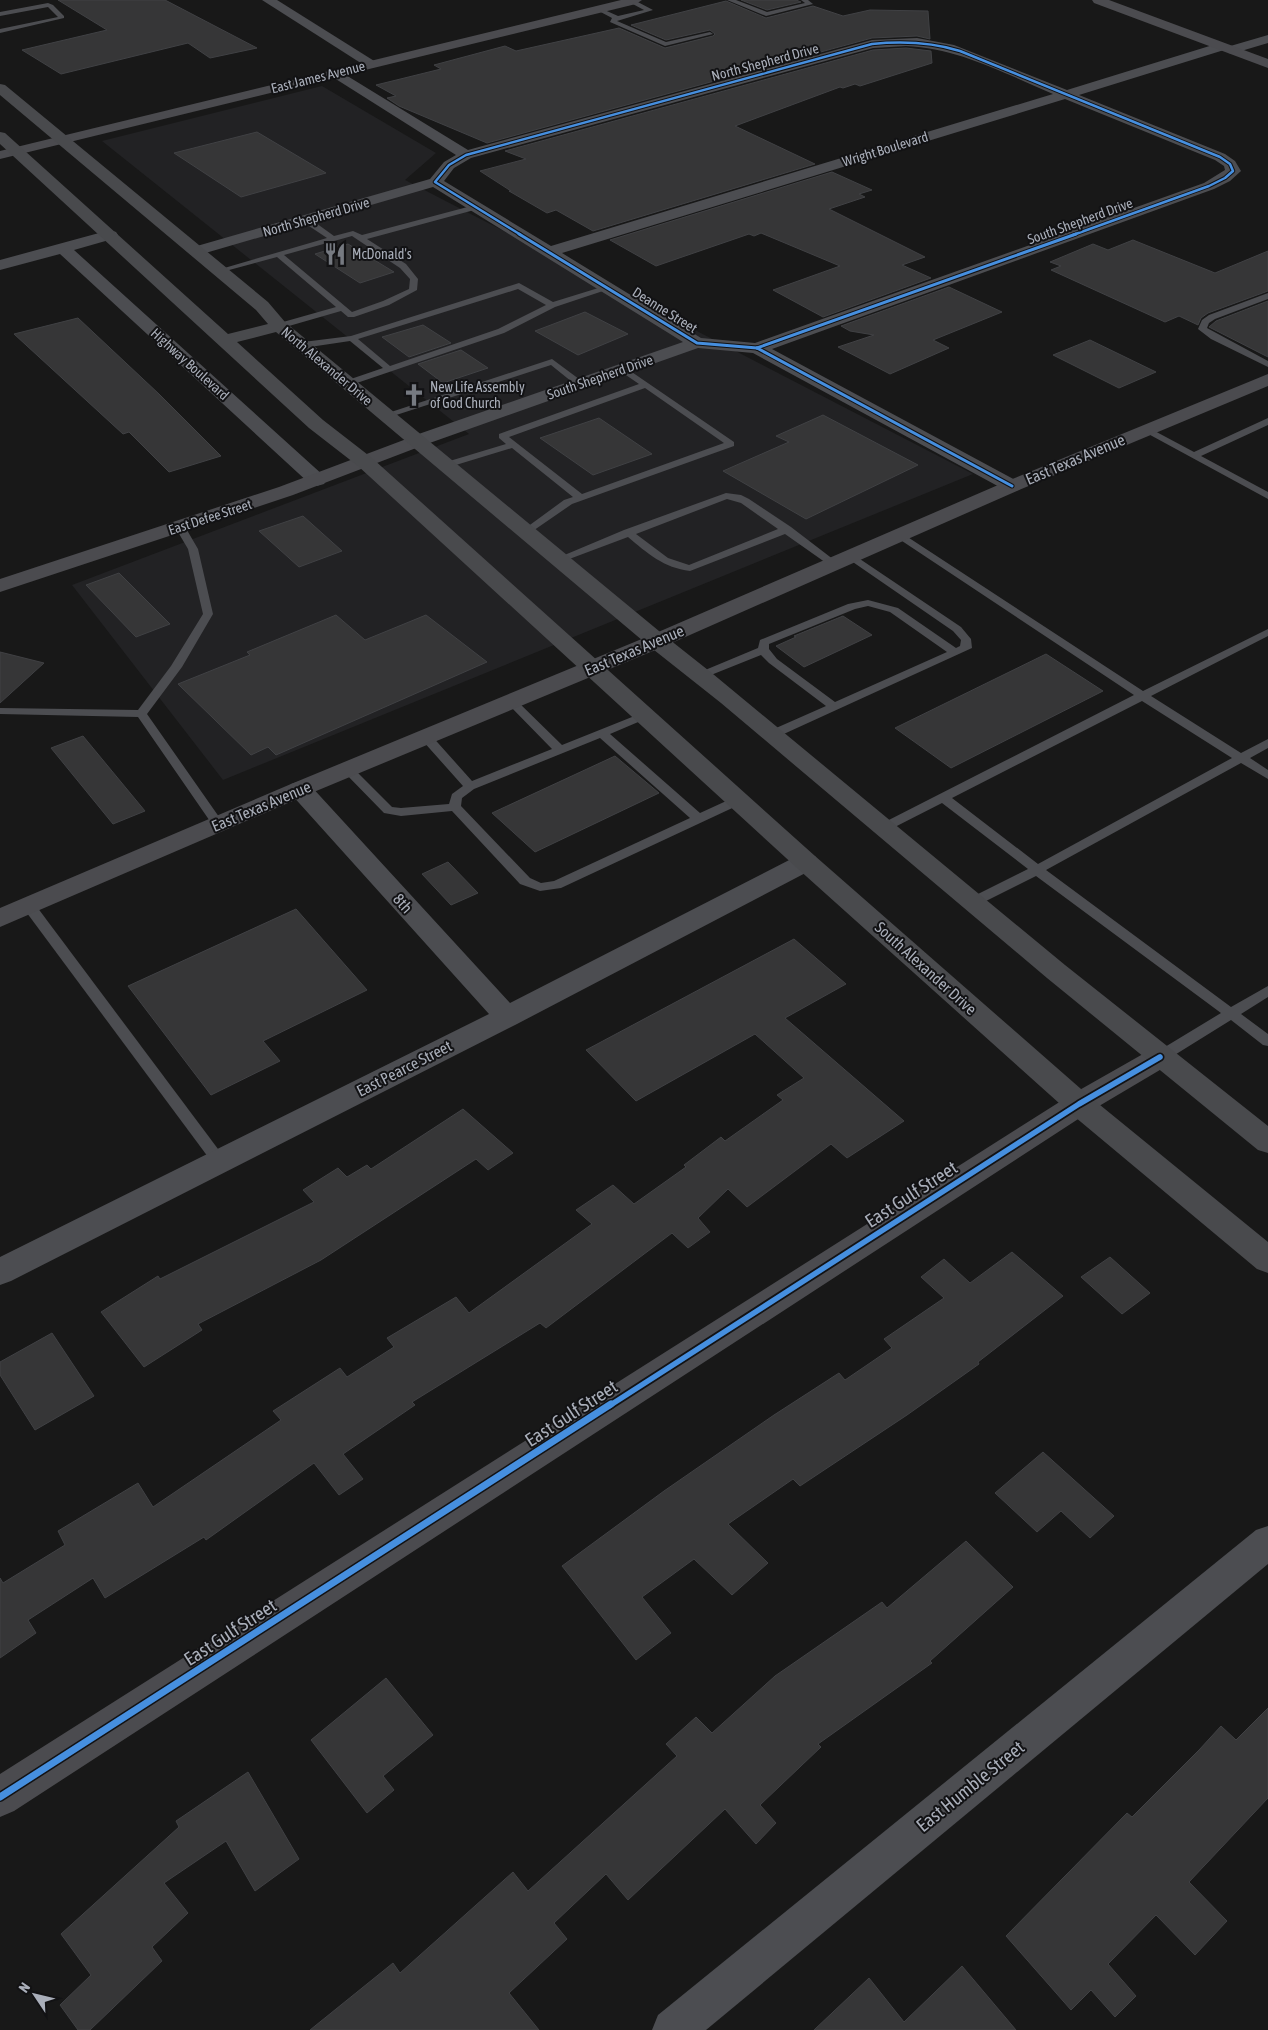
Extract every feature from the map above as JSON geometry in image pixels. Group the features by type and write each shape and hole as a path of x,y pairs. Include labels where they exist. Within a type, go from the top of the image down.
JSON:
{"main road":[{"name":"North Alexander Drive","path":"0,88 262,306 279,326 657,641"},
{"path":"0,136 316,424 365,462 593,667"},
{"path":"225,340 279,326"},
{"path":"657,641 702,675 771,735 1160,1057 1268,1142"},
{"name":"South Alexander Drive","path":"593,667 806,862 1079,1104 1268,1260"}],"street":[{"path":"268,0 372,64"},
{"path":"1098,0 1268,64"},
{"name":"East James Avenue","path":"0,155 634,1"},
{"name":"Wright Boulevard","path":"550,252 1068,94 1226,48 1268,39"},
{"name":"North Shepherd Drive","path":"466,155 891,41 911,40 945,46 1068,94"},
{"path":"336,73 466,155 449,166 435,182"},
{"name":"South Shepherd Drive","path":"757,348 1209,186 1225,178 1233,171 1230,164 1220,157 1068,94"},
{"name":"North Shepherd Drive","path":"196,251 435,182"},
{"name":"Deanne Street","path":"435,182 697,343 757,348 1012,486"},
{"path":"0,265 110,235"},
{"name":"Highway Boulevard","path":"63,248 317,480"},
{"name":"South Shepherd Drive","path":"417,441 697,343"},
{"name":"East Texas Avenue","path":"0,918 218,824 657,641 1012,486 1268,379"},
{"name":"East Defee Street","path":"0,586 317,480 417,441"},
{"name":"8th","path":"300,790 507,1016"},
{"name":"East Pearce Street","path":"0,1272 507,1016 806,862"},
{"name":"East Gulf Street","path":"0,1797 1079,1104 1160,1057"},
{"name":"East Humble Street","path":"673,2030 1268,1542"}],"lane":[{"path":"730,0 768,14 810,4 804,0"},
{"path":"634,1 650,10 612,21 665,44 710,34"},
{"path":"0,14 48,5 62,17 0,31"},
{"path":"598,9 618,18"},
{"path":"361,238 475,207"},
{"path":"306,220 332,238"},
{"path":"218,271 332,238 353,233 403,266 414,279 413,290 386,303 351,314 278,254"},
{"path":"303,345 352,338 519,286 552,305"},
{"path":"348,383 500,331 552,305 608,288"},
{"path":"1268,296 1212,317 1202,329 1268,364"},
{"path":"279,326 342,308"},
{"path":"352,338 389,369"},
{"path":"387,416 552,362 580,384"},
{"path":"527,532 568,502 731,444 623,369"},
{"path":"581,498 502,436 646,386"},
{"path":"1194,456 1268,421"},
{"path":"1146,430 1268,496"},
{"path":"446,464 513,445"},
{"path":"560,559 726,496 737,497 786,529 842,559 957,629 966,638 966,648 771,735"},
{"path":"141,714 176,667 208,614 194,549 180,527"},
{"path":"628,532 669,564 679,568 690,568 786,529"},
{"path":"900,535 1143,696 1268,775"},
{"path":"834,707 773,661 763,650 764,642 852,606 868,603 894,610 955,653"},
{"path":"884,828 1268,632"},
{"path":"702,675 763,650"},
{"path":"511,701 560,750"},
{"path":"0,711 141,714"},
{"path":"141,714 218,824"},
{"path":"454,807 456,797 470,786 646,715"},
{"path":"602,733 699,819"},
{"path":"426,737 470,786"},
{"path":"972,902 1038,870 1268,743"},
{"path":"348,770 388,810 401,812 454,807"},
{"path":"944,798 1268,1041"},
{"path":"454,807 525,881 540,887 556,885 740,800"},
{"path":"29,906 219,1162"},
{"path":"1160,1057 1268,991"}],"shaded area":[{"path":"322,86 436,153 405,180 973,474 223,780 72,585 469,434 102,141"}],"building":[{"path":"58,0 165,0 257,48 210,58 188,43 61,74 22,50 107,30"},
{"path":"741,0 796,0 801,2 767,10"},
{"path":"726,1 766,18 813,6 843,16 870,10 928,11 930,39 917,36 872,38 487,143 399,106 387,98 396,96 376,85 441,69 434,65 505,46 516,51 619,28 665,48 715,34 710,30 666,40 631,25"},
{"path":"906,48 931,51 932,63 860,86 855,84 843,88 840,87 735,126 815,164 593,231 556,210 547,213 509,191 511,191 480,171 526,159 505,151 873,50"},
{"path":"257,132 326,173 241,197 174,153"},
{"path":"832,172 872,190 859,194 865,197 829,209 925,257 902,265 931,278 823,317 773,290 840,266 761,233 754,236 749,234 656,266 610,240"},
{"path":"1133,240 1215,273 1268,251 1268,291 1208,313 1201,318 1198,325 1179,316 1165,322 1051,270 1061,266 1050,262 1093,244 1108,250"},
{"path":"348,244 394,272 360,283 315,254"},
{"path":"949,287 1002,312 933,340 949,348 890,374 838,347 874,335 850,331 841,326"},
{"path":"1268,301 1268,357 1209,327 1216,321"},
{"path":"585,312 628,334 578,355 535,331"},
{"path":"78,318 159,394 221,456 169,472 129,432 123,434 14,334"},
{"path":"423,325 451,343 409,357 382,337"},
{"path":"1090,340 1156,372 1119,388 1053,355"},
{"path":"461,350 488,368 443,383 418,364"},
{"path":"823,415 918,465 806,519 723,471 789,442 776,436"},
{"path":"599,418 652,454 593,475 540,438"},
{"path":"303,516 342,551 299,567 259,531"},
{"path":"119,573 170,624 136,637 86,585"},
{"path":"336,615 365,640 426,615 487,662 276,755 268,747 251,755 178,684 250,655 247,652"},
{"path":"843,616 872,635 804,667 776,646 796,637 794,636"},
{"path":"0,652 44,663 0,703"},
{"path":"1046,654 1103,691 951,768 895,728"},
{"path":"83,736 145,811 113,824 51,748"},
{"path":"615,756 659,793 535,852 492,813"},
{"path":"448,862 478,893 451,905 422,874"},
{"path":"296,909 367,990 263,1041 280,1061 211,1095 128,986"},
{"path":"794,939 846,984 785,1018 904,1121 847,1158 831,1144 747,1207 728,1189 698,1218 710,1232 688,1248 672,1233 546,1328 540,1323 412,1402 415,1405 343,1454 363,1479 339,1495 314,1463 206,1540 204,1537 105,1598 93,1578 28,1620 36,1633 0,1658 0,1578 3,1583 65,1545 58,1531 138,1483 153,1507 281,1420 273,1411 340,1368 347,1377 394,1347 387,1338 456,1297 469,1313 592,1224 576,1210 613,1185 634,1204 686,1167 684,1165 721,1137 725,1141 783,1100 777,1095 804,1078 755,1034 636,1101 586,1050"},
{"path":"463,1109 513,1153 488,1170 476,1159 321,1260 198,1324 202,1330 144,1367 101,1312 158,1276 160,1279 314,1202 303,1190 338,1168 347,1177 367,1165 371,1169"},
{"path":"1012,1252 1063,1296 978,1362 979,1364 907,1415 800,1486 793,1479 728,1524 768,1563 732,1595 694,1559 642,1597 671,1633 636,1660 562,1566 664,1491 774,1415 839,1373 845,1380 892,1348 884,1339 944,1298 921,1277 944,1259 970,1283"},
{"path":"1110,1257 1150,1293 1122,1314 1081,1277"},
{"path":"52,1333 94,1396 35,1430 0,1375 0,1362"},
{"path":"1043,1452 1114,1516 1090,1538 1061,1511 1037,1532 995,1493"},
{"path":"966,1541 1013,1587 930,1661 932,1663 818,1744 821,1747 760,1805 776,1823 756,1844 725,1809 628,1900 606,1874 554,1923 567,1939 509,1993 539,2030 310,2030 393,1963 400,1973 513,1872 528,1891 677,1756 666,1744 696,1717 712,1733 775,1676 882,1602 887,1608"},
{"path":"386,1678 433,1735 383,1776 394,1790 367,1813 311,1740"},
{"path":"1268,1708 1268,1798 1189,1882 1227,1921 1195,1955 1156,1915 1108,1964 1136,1996 1115,2017 1091,1990 1071,2010 1006,1936 1127,1813 1132,1817 1221,1726 1236,1740"},
{"path":"248,1772 299,1859 255,1891 226,1841 164,1883 188,1913 152,1947 162,1961 90,2030 78,2030 60,2005 91,1975 61,1934 179,1827 176,1821"},
{"path":"962,1966 1016,2030 814,2030 869,1978 904,2022"}],"cycle path":[{"path":"757,348 1209,186 1225,178 1233,171 1230,164 1220,157 960,51 927,43 895,42 872,44 466,155 449,165 435,182 697,343 757,348 1012,486"},
{"path":"0,1797 1079,1104 1160,1057"}],"place":[{"name":"McDonald's","path":"335,254"},
{"name":"New Life Assembly of God Church","path":"414,395"}]}
